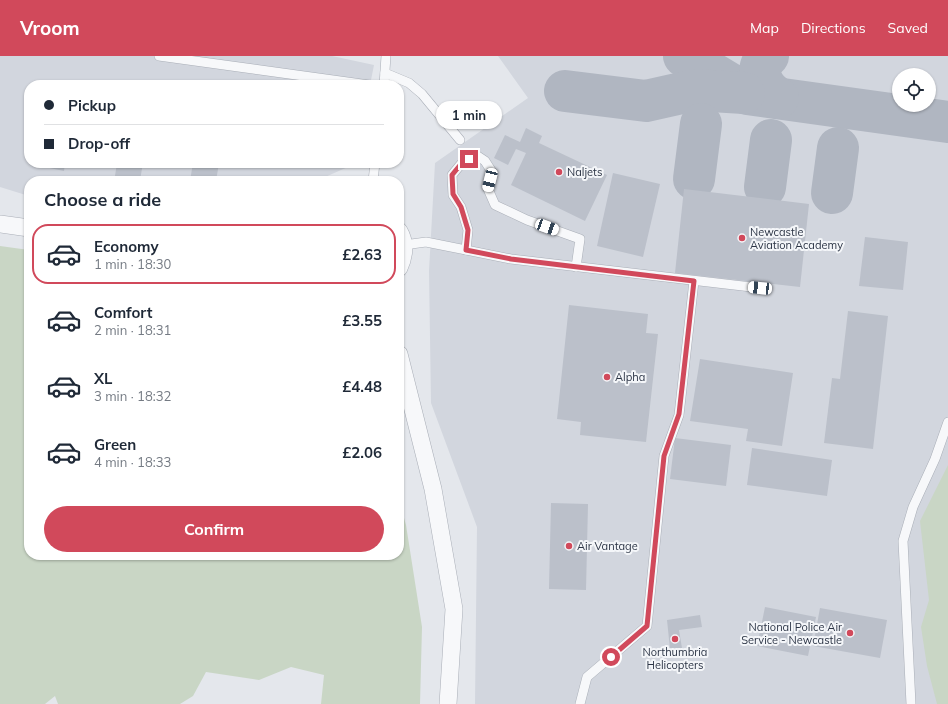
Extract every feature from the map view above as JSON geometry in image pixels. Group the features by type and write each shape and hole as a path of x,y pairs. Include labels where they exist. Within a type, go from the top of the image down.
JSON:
{"street":[{"path":"0,224 24,227"},
{"path":"404,374 433,489 454,609 448,704"}],"lane":[{"path":"159,56 333,80"},
{"path":"384,80 386,56"},
{"path":"385,72 402,80"},
{"path":"404,81 422,94 460,140"},
{"path":"466,250 468,230 461,207 453,194 452,175 461,164 476,155 485,161 492,172 488,189 495,205 527,220 580,239 576,267"},
{"path":"404,238 511,259 760,288"},
{"path":"580,704 587,677 647,626 664,456 679,414 694,281"},
{"path":"911,704 903,541 913,507 935,459 948,422"}],"shaded area":[{"path":"0,56 332,56 374,65 371,80 24,80 24,168 346,168 327,176 24,176 24,194 0,187"},
{"path":"498,56 948,56 948,704 475,704 477,527 431,403 429,271 435,163 528,98"}],"green space":[{"path":"0,246 24,249 24,560 404,560 404,518 422,627 420,704 321,704 324,675 291,667 259,680 206,672 193,696 180,704 58,704 55,696 45,704 0,704"},
{"path":"948,465 948,704 937,704 927,666 921,627 929,600 920,521"}],"building":[{"name":"Naljets","path":"526,128 542,136 539,143 607,175 585,221 511,185 526,153 516,149 508,165 494,158 505,135 520,142"},
{"path":"50,168 64,168 64,171"},
{"path":"116,168 142,168 141,176 115,176"},
{"path":"192,168 218,168 217,176 191,176"},
{"path":"613,173 660,184 643,257 597,246"},
{"name":"Newcastle Aviation Academy","path":"684,189 809,204 800,287 675,273"},
{"path":"865,237 908,242 903,290 859,286"},
{"name":"Alpha","path":"569,305 648,314 646,333 658,334 646,442 580,435 581,422 557,419"},
{"path":"848,311 888,316 873,449 824,443 832,378 840,379"},
{"path":"700,359 793,373 782,446 746,441 748,429 690,421"},
{"path":"675,438 731,445 726,486 670,479"},
{"path":"752,448 832,460 827,496 747,485"},
{"name":"Air Vantage","path":"551,503 588,504 586,590 549,589"},
{"path":"765,607 816,617 808,656 757,646"},
{"name":"National Police Air Service - Newcastle","path":"820,608 887,620 880,658 813,646"},
{"name":"Northumbria Helicopters","path":"700,615 702,627 679,630 682,648 670,649 667,620"}],"taxiway":[{"path":"684,56 747,94 948,122"},
{"path":"768,56 763,61 761,67 761,79 768,90 778,98"},
{"path":"565,91 646,101 695,90 744,93"},
{"path":"694,179 701,124"},
{"path":"765,187 771,140"},
{"path":"832,193 838,148"}],"place":[{"name":"Naljets","path":"559,172"},
{"name":"Newcastle Aviation Academy","path":"742,238"},
{"name":"Alpha","path":"607,377"},
{"name":"Air Vantage","path":"569,546"},
{"name":"National Police Air Service - Newcastle","path":"850,633"},
{"name":"Northumbria Helicopters","path":"675,639"}],"route":[{"path":"469,159 461,164 452,175 453,194 461,207 468,230 466,250 511,259 694,281 679,414 664,456 647,626 611,657"}]}
